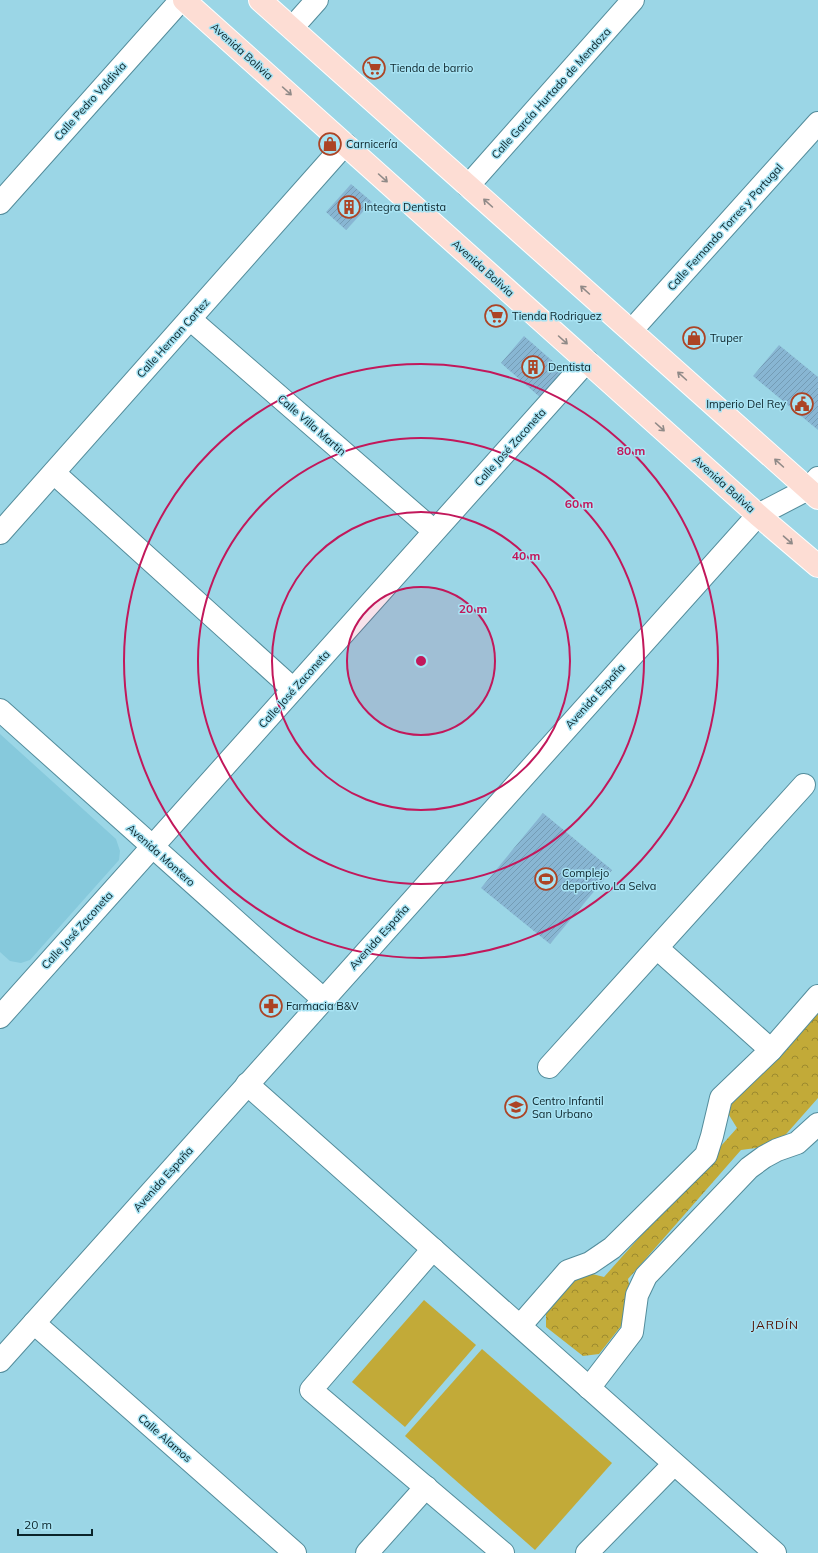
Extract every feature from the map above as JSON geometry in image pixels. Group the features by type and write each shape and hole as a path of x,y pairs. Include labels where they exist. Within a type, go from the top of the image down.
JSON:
{"main road":[{"name":"Avenida Bolivia","path":"184,0 758,515 818,566"},
{"path":"260,0 631,331 815,488"}],"street":[{"name":"Calle Pedro Valdivia","path":"0,203 181,0"},
{"path":"292,28 317,0"},
{"name":"Calle García Hurtado de Mendoza","path":"468,186 633,0"},
{"name":"Calle Fernando Torres y Portugal","path":"631,331 818,123"},
{"name":"Calle Hernan Cortez","path":"0,533 345,144"},
{"name":"Calle Villa Martin","path":"190,319 434,532"},
{"name":"Calle José Zaconeta","path":"4,1003 152,847 587,361"},
{"path":"54,473 293,689"},
{"path":"758,515 815,488"},
{"name":"Avenida España","path":"0,1361 758,515"},
{"name":"Avenida Montero","path":"0,710 323,999"},
{"path":"549,1067 804,785"},
{"path":"657,948 771,1050"},
{"path":"520,1326 568,1271 590,1263 612,1248 706,1155 722,1098 771,1050 818,996"},
{"path":"248,1084 775,1553"},
{"path":"589,1388 632,1332 637,1295 646,1276 749,1168 764,1157 797,1143 818,1124"},
{"path":"433,1249 311,1390 503,1553"},
{"name":"Calle Alamos","path":"34,1323 295,1553"},
{"path":"587,1553 674,1464"},
{"path":"367,1553 426,1487"}],"shaded area":[{"path":"0,734 116,839 120,851 119,860 30,960 21,963 10,961 0,952"}],"green space":[{"path":"818,1002 818,1098 780,1141 763,1147 741,1150 628,1279 631,1293 629,1316 599,1354 583,1356 546,1327 546,1305 577,1270 604,1277 737,1128 724,1107"},
{"path":"424,1300 476,1345 405,1427 352,1382"},
{"path":"482,1349 612,1463 535,1550 405,1436"}],"building":[{"name":"Integra Dentista","path":"351,184 372,202 346,230 326,212"},
{"name":"Dentista","path":"524,336 565,372 541,398 501,363"},
{"name":"Imperio Del Rey","path":"779,345 818,377 818,430 753,376"},
{"name":"Complejo deportivo La Selva","path":"543,813 612,870 550,944 481,888"}],"place":[{"name":"Tienda de barrio","path":"374,68"},
{"name":"Carnicería","path":"330,144"},
{"name":"Integra Dentista","path":"349,207"},
{"name":"Tienda Rodriguez","path":"496,316"},
{"name":"Truper","path":"694,338"},
{"name":"Dentista","path":"533,367"},
{"name":"Imperio Del Rey","path":"802,404"},
{"name":"Complejo deportivo La Selva","path":"546,879"},
{"name":"Farmacia B&V","path":"271,1006"},
{"name":"Centro Infantil San Urbano","path":"516,1107"}],"district":[{"name":"JARDÍN","path":"775,1325"}]}
